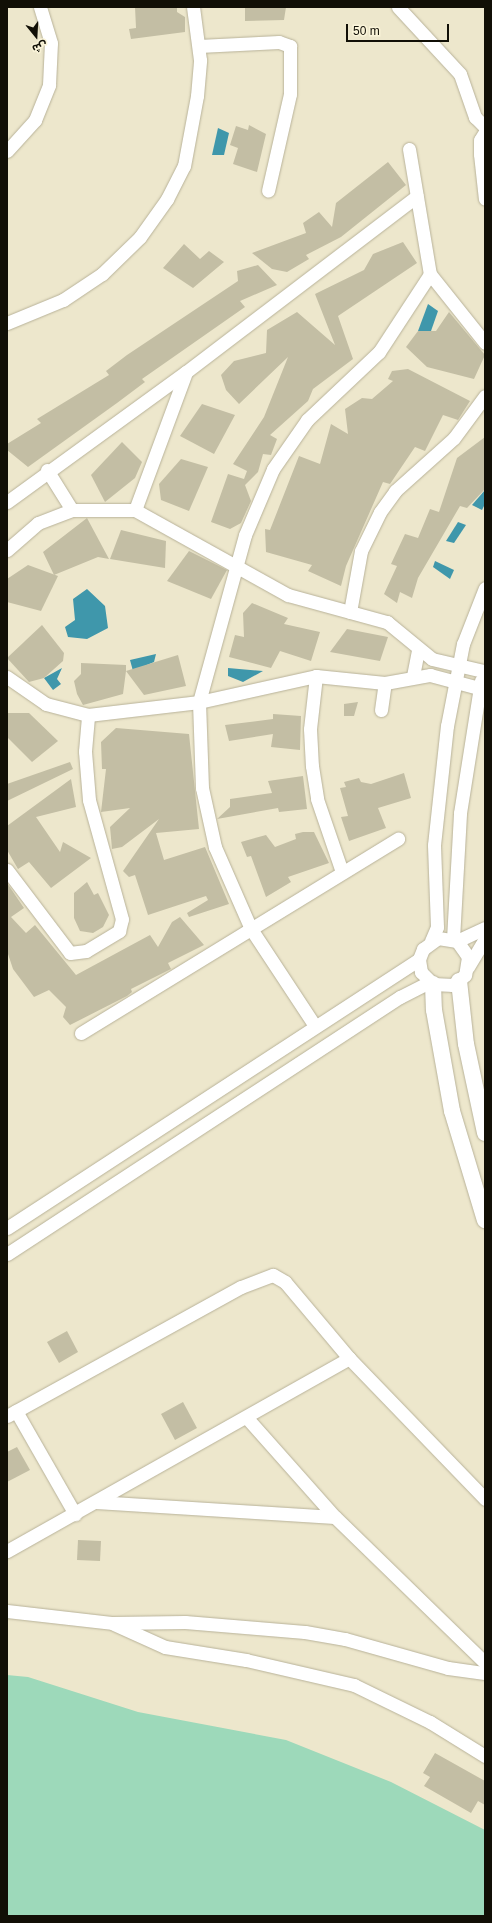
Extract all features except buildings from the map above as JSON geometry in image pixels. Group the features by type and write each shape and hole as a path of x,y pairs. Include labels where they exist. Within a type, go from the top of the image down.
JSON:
{"street":[{"path":"7,152 35,120 48,85 51,43 40,7"},
{"path":"7,323 48,308 88,284 130,248 158,213 181,172 189,146 199,82 199,46 193,7"},
{"path":"398,7 460,74 475,116 485,127"},
{"path":"199,46 279,42 290,46 290,94 268,191"},
{"path":"485,132 480,140 480,154 485,199"},
{"path":"409,149 430,274 485,343"},
{"path":"7,502 46,470 186,372 417,196"},
{"path":"315,1026 250,929 207,820 199,758 199,702 238,564 261,496 289,444 336,390 379,352 430,274"},
{"path":"135,510 186,372"},
{"path":"350,612 361,551 380,512 395,491 454,438 485,396"},
{"path":"46,470 72,510"},
{"path":"7,550 38,523 72,510 135,510 238,564 288,595 387,622 418,651 432,659 459,666 484,668 479,688 460,813 455,940 468,957 468,967"},
{"path":"7,1228 419,959 431,941 437,927 434,859 438,788 463,644 485,588"},
{"path":"413,676 418,651"},
{"path":"7,677 46,704 88,714 199,702 316,676 385,683 413,676 430,675 479,688"},
{"path":"316,676 310,729 312,766 317,799 342,872"},
{"path":"381,710 385,683"},
{"path":"7,870 70,952 86,951 119,931 122,919 89,800 85,758 88,714"},
{"path":"82,1033 398,839"},
{"path":"431,941 455,940 485,928"},
{"path":"419,959 421,972 431,983 447,987 459,981 485,939"},
{"path":"459,981 466,1044 485,1133"},
{"path":"431,983 434,1010 452,1111 485,1220"},
{"path":"7,1254 405,994 431,983"},
{"path":"75,1514 12,1413 266,1276 285,1282 349,1358 485,1499"},
{"path":"7,1551 247,1418 349,1358"},
{"path":"247,1418 334,1517 485,1663"},
{"path":"96,1502 334,1517"},
{"path":"7,1611 113,1623 185,1622 305,1632 345,1639 448,1668 485,1673"},
{"path":"113,1623 165,1647 254,1662 354,1685 430,1722 485,1756"}],"green space":[{"path":"7,1675 28,1677 138,1712 286,1740 391,1782 485,1830 485,1916 7,1916"}],"water":[{"path":"218,128 229,133 224,155 212,155"},
{"path":"428,304 438,311 431,331 418,331"},
{"path":"485,490 485,504 482,510 472,505"},
{"path":"458,522 466,525 454,543 446,541"},
{"path":"435,561 454,570 450,579 433,567"},
{"path":"87,589 105,606 108,628 87,639 68,637 65,627 75,620 73,599"},
{"path":"156,654 154,662 133,671 130,660"},
{"path":"62,668 57,679 61,684 53,690 44,678"},
{"path":"228,668 263,671 243,682 228,676"}]}
